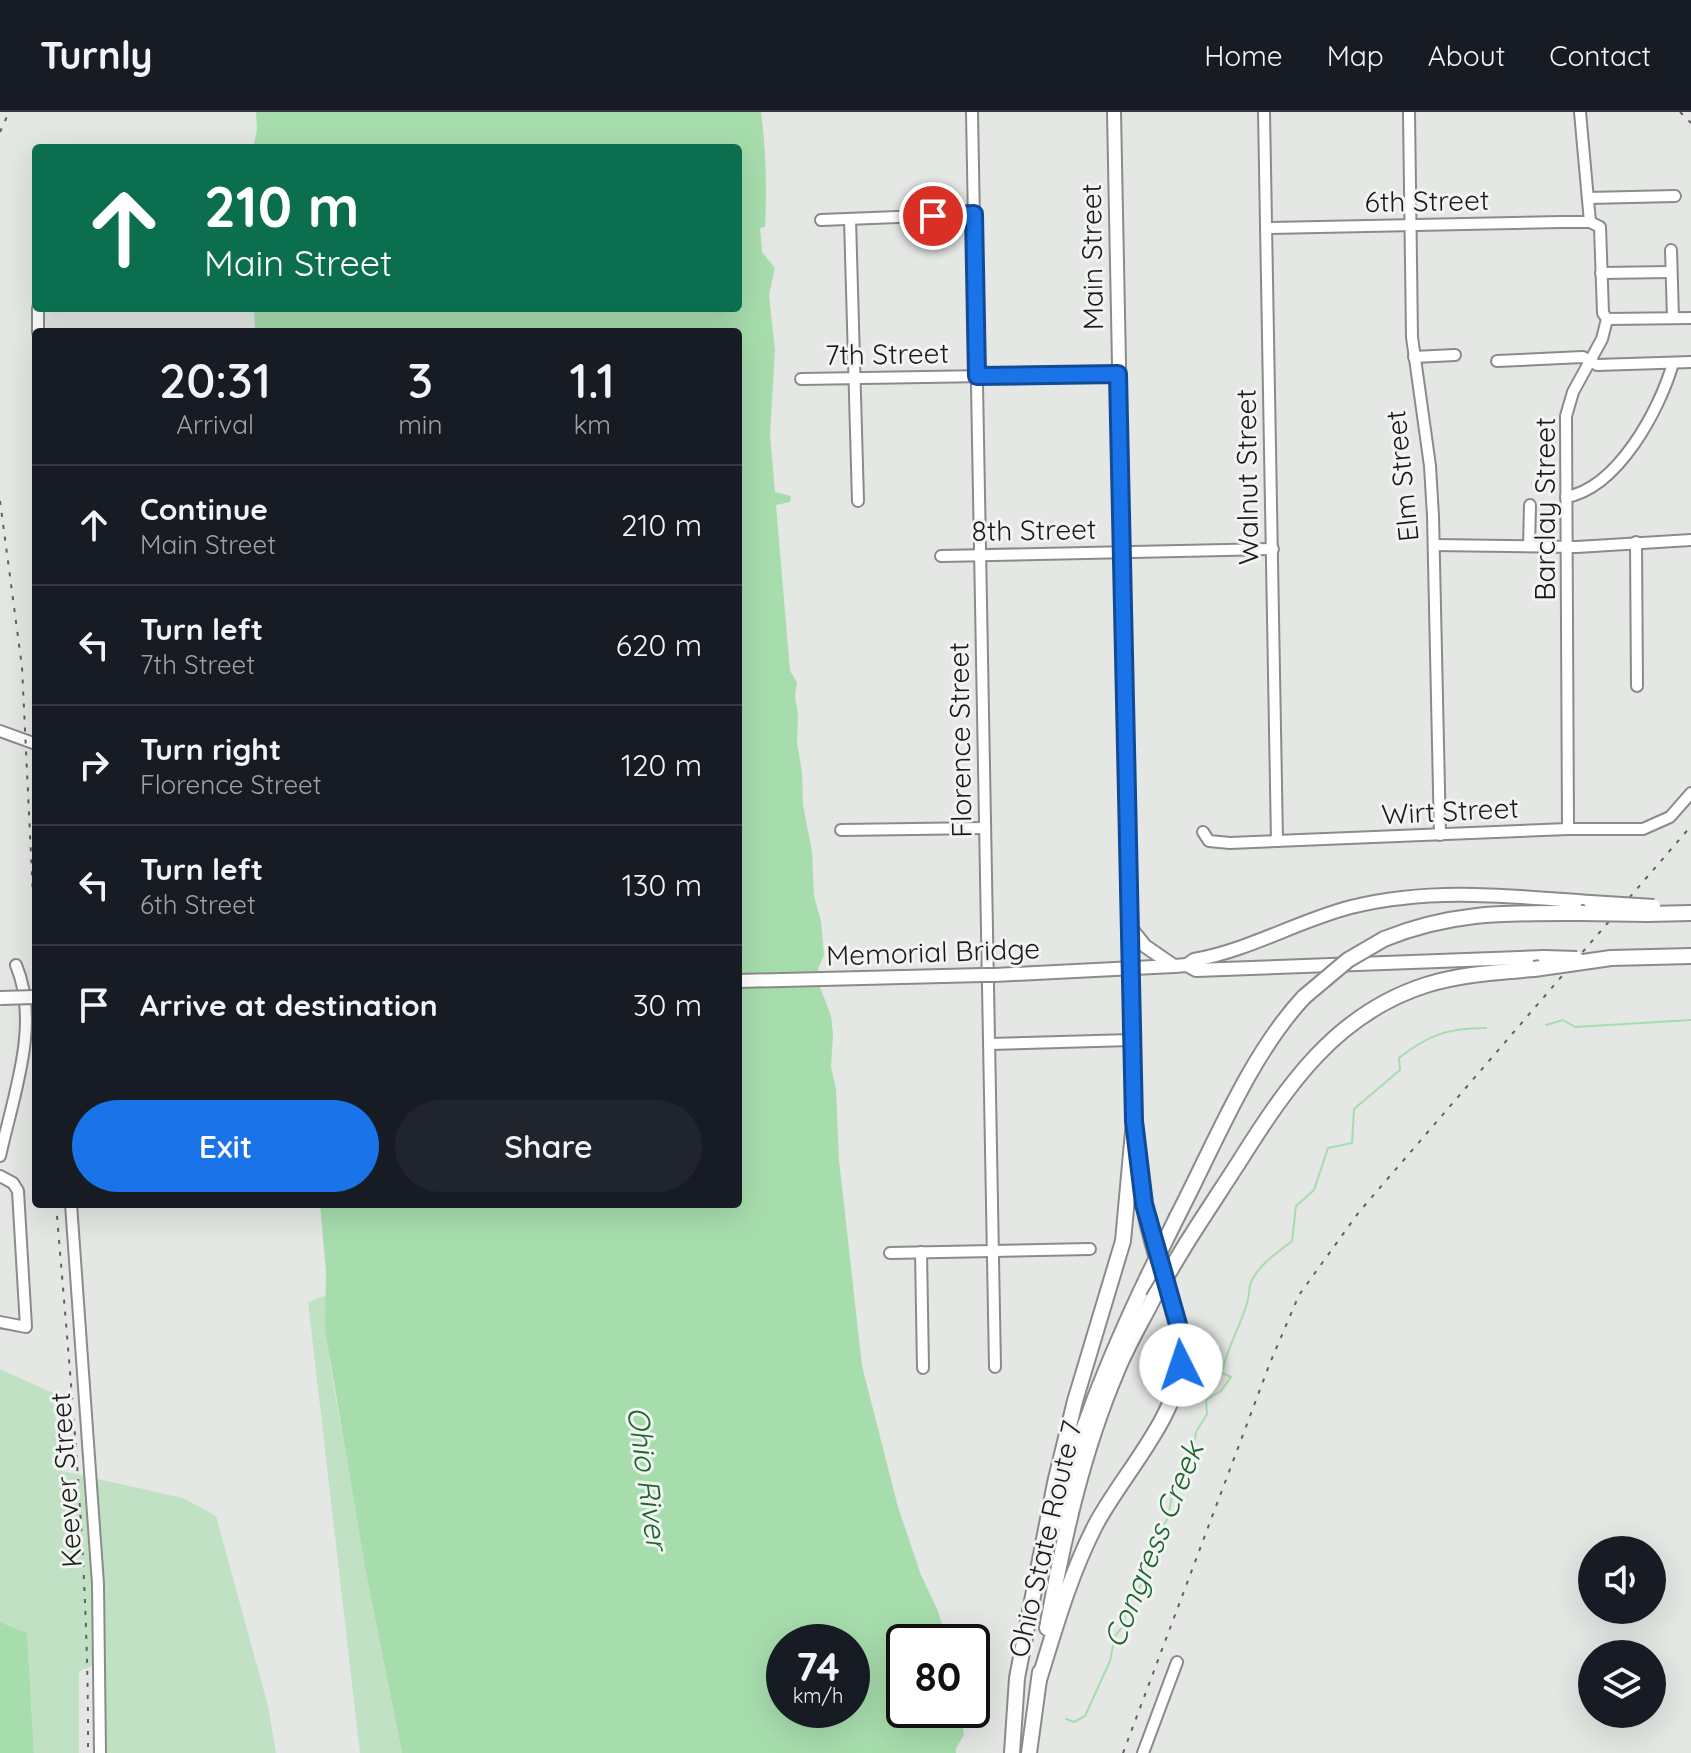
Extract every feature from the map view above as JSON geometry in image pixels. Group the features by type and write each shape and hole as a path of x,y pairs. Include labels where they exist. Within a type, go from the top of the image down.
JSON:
{"highway":[{"path":"1013,1753 1034,1625 1056,1521 1078,1443 1103,1373 1177,1217 1260,1055 1286,1016 1348,960 1384,939 1417,926 1454,917 1585,908 1691,911"},
{"name":"Ohio State Route 7","path":"1029,1753 1054,1588 1080,1479 1099,1417 1153,1299 1293,1080 1348,1027 1378,1006 1427,985 1539,963 1691,956"},
{"path":"1013,1753 1017,1678 1055,1483 1075,1401 1123,1241 1134,1121"},
{"path":"1039,1680 1076,1567 1118,1485 1166,1412 1181,1365 1181,1335 1144,1204 1134,1121"}],"main road":[{"name":"Main Street","path":"1114,112 1134,1121"},
{"path":"1180,965 1260,942 1338,912 1403,896 1486,894 1585,908"},
{"path":"1129,926 1145,946 1196,970 1539,963"},
{"name":"Memorial Bridge","path":"742,981 995,975 1180,965"},
{"path":"0,998 32,997"}],"street":[{"name":"Florence Street","path":"972,112 995,1367"},
{"name":"Walnut Street","path":"1264,112 1277,841"},
{"name":"Elm Street","path":"1409,112 1414,357 1430,466 1434,545 1440,835"},
{"name":"Barclay Street","path":"1568,829 1566,416 1573,392 1602,339 1607,319 1603,313 1600,227 1590,222 1580,112"},
{"path":"1588,198 1675,196"},
{"path":"821,220 974,214"},
{"path":"850,219 858,501"},
{"name":"6th Street","path":"1266,228 1590,222"},
{"path":"1671,250 1673,318"},
{"path":"1601,273 1671,272"},
{"path":"1607,319 1691,318"},
{"path":"1414,357 1455,355"},
{"path":"1497,361 1583,357 1597,365 1691,362"},
{"path":"1566,497 1578,495 1598,484 1622,459 1645,426 1668,381 1673,363"},
{"name":"7th Street","path":"801,379 1118,374"},
{"path":"1529,546 1530,505"},
{"path":"1434,545 1567,547 1691,540"},
{"path":"1636,542 1637,686"},
{"name":"8th Street","path":"941,556 1273,549"},
{"path":"0,731 32,743"},
{"name":"Wirt Street","path":"1203,832 1206,840 1215,843 1652,826 1670,817 1691,793"},
{"path":"841,830 985,828"},
{"path":"0,1156 25,1050 23,981 16,965"},
{"path":"989,1044 1131,1040"},
{"path":"0,1176 13,1183 18,1191 26,1327 0,1322"},
{"name":"Keever Street","path":"71,1208 98,1584 100,1753"},
{"path":"890,1253 1090,1249"},
{"path":"921,1252 923,1368"},
{"path":"1143,1753 1177,1662"}],"shaded area":[{"path":"327,1295 327,1335 332,1374 402,1753 360,1753 308,1302"},
{"path":"0,1369 53,1393 62,1471 183,1498 216,1516 268,1706 276,1753 107,1753 105,1661 79,1671 79,1753 34,1753 27,1633 0,1622"}],"water":[{"name":"Ohio River","path":"256,112 761,112 766,183 765,227 760,228 762,252 775,268 769,295 775,350 770,434 775,492 791,496 790,502 776,505 790,671 797,682 797,743 803,805 812,852 814,896 821,921 824,955 818,969 833,1034 831,1067 836,1089 839,1160 862,1366 898,1507 942,1624 886,1624 886,1728 963,1728 964,1735 956,1753 402,1753 366,1572 325,1329 326,1272 320,1208 742,1208 742,328 255,328 254,312 742,312 742,144 254,144"},
{"path":"0,1622 27,1633 34,1753 0,1753"}],"waterway":[{"name":"Congress Creek","path":"1546,1025 1563,1020 1575,1027 1691,1020"},
{"name":"Congress Creek","path":"1066,1719 1074,1722 1085,1716 1110,1661 1115,1636 1124,1625 1126,1607 1141,1585 1145,1566 1168,1517 1172,1496 1182,1479 1186,1461 1193,1452 1196,1432 1207,1414 1206,1400 1221,1391 1231,1377 1222,1373 1248,1300 1251,1282 1265,1263 1292,1241 1296,1206 1314,1190 1328,1148 1352,1143 1354,1109 1400,1070 1399,1058 1439,1034 1486,1028"}],"railway":[{"path":"0,132 9,112"},
{"path":"1680,112 1691,123"},
{"path":"0,501 22,667 32,876"},
{"path":"1123,1753 1270,1363 1299,1295 1359,1212 1691,826"},
{"path":"56,1208 82,1547 88,1753"}],"route":[{"path":"933,216 974,214 977,376 1118,374 1134,1121 1139,1181 1150,1235 1181,1335 1181,1365"}]}
